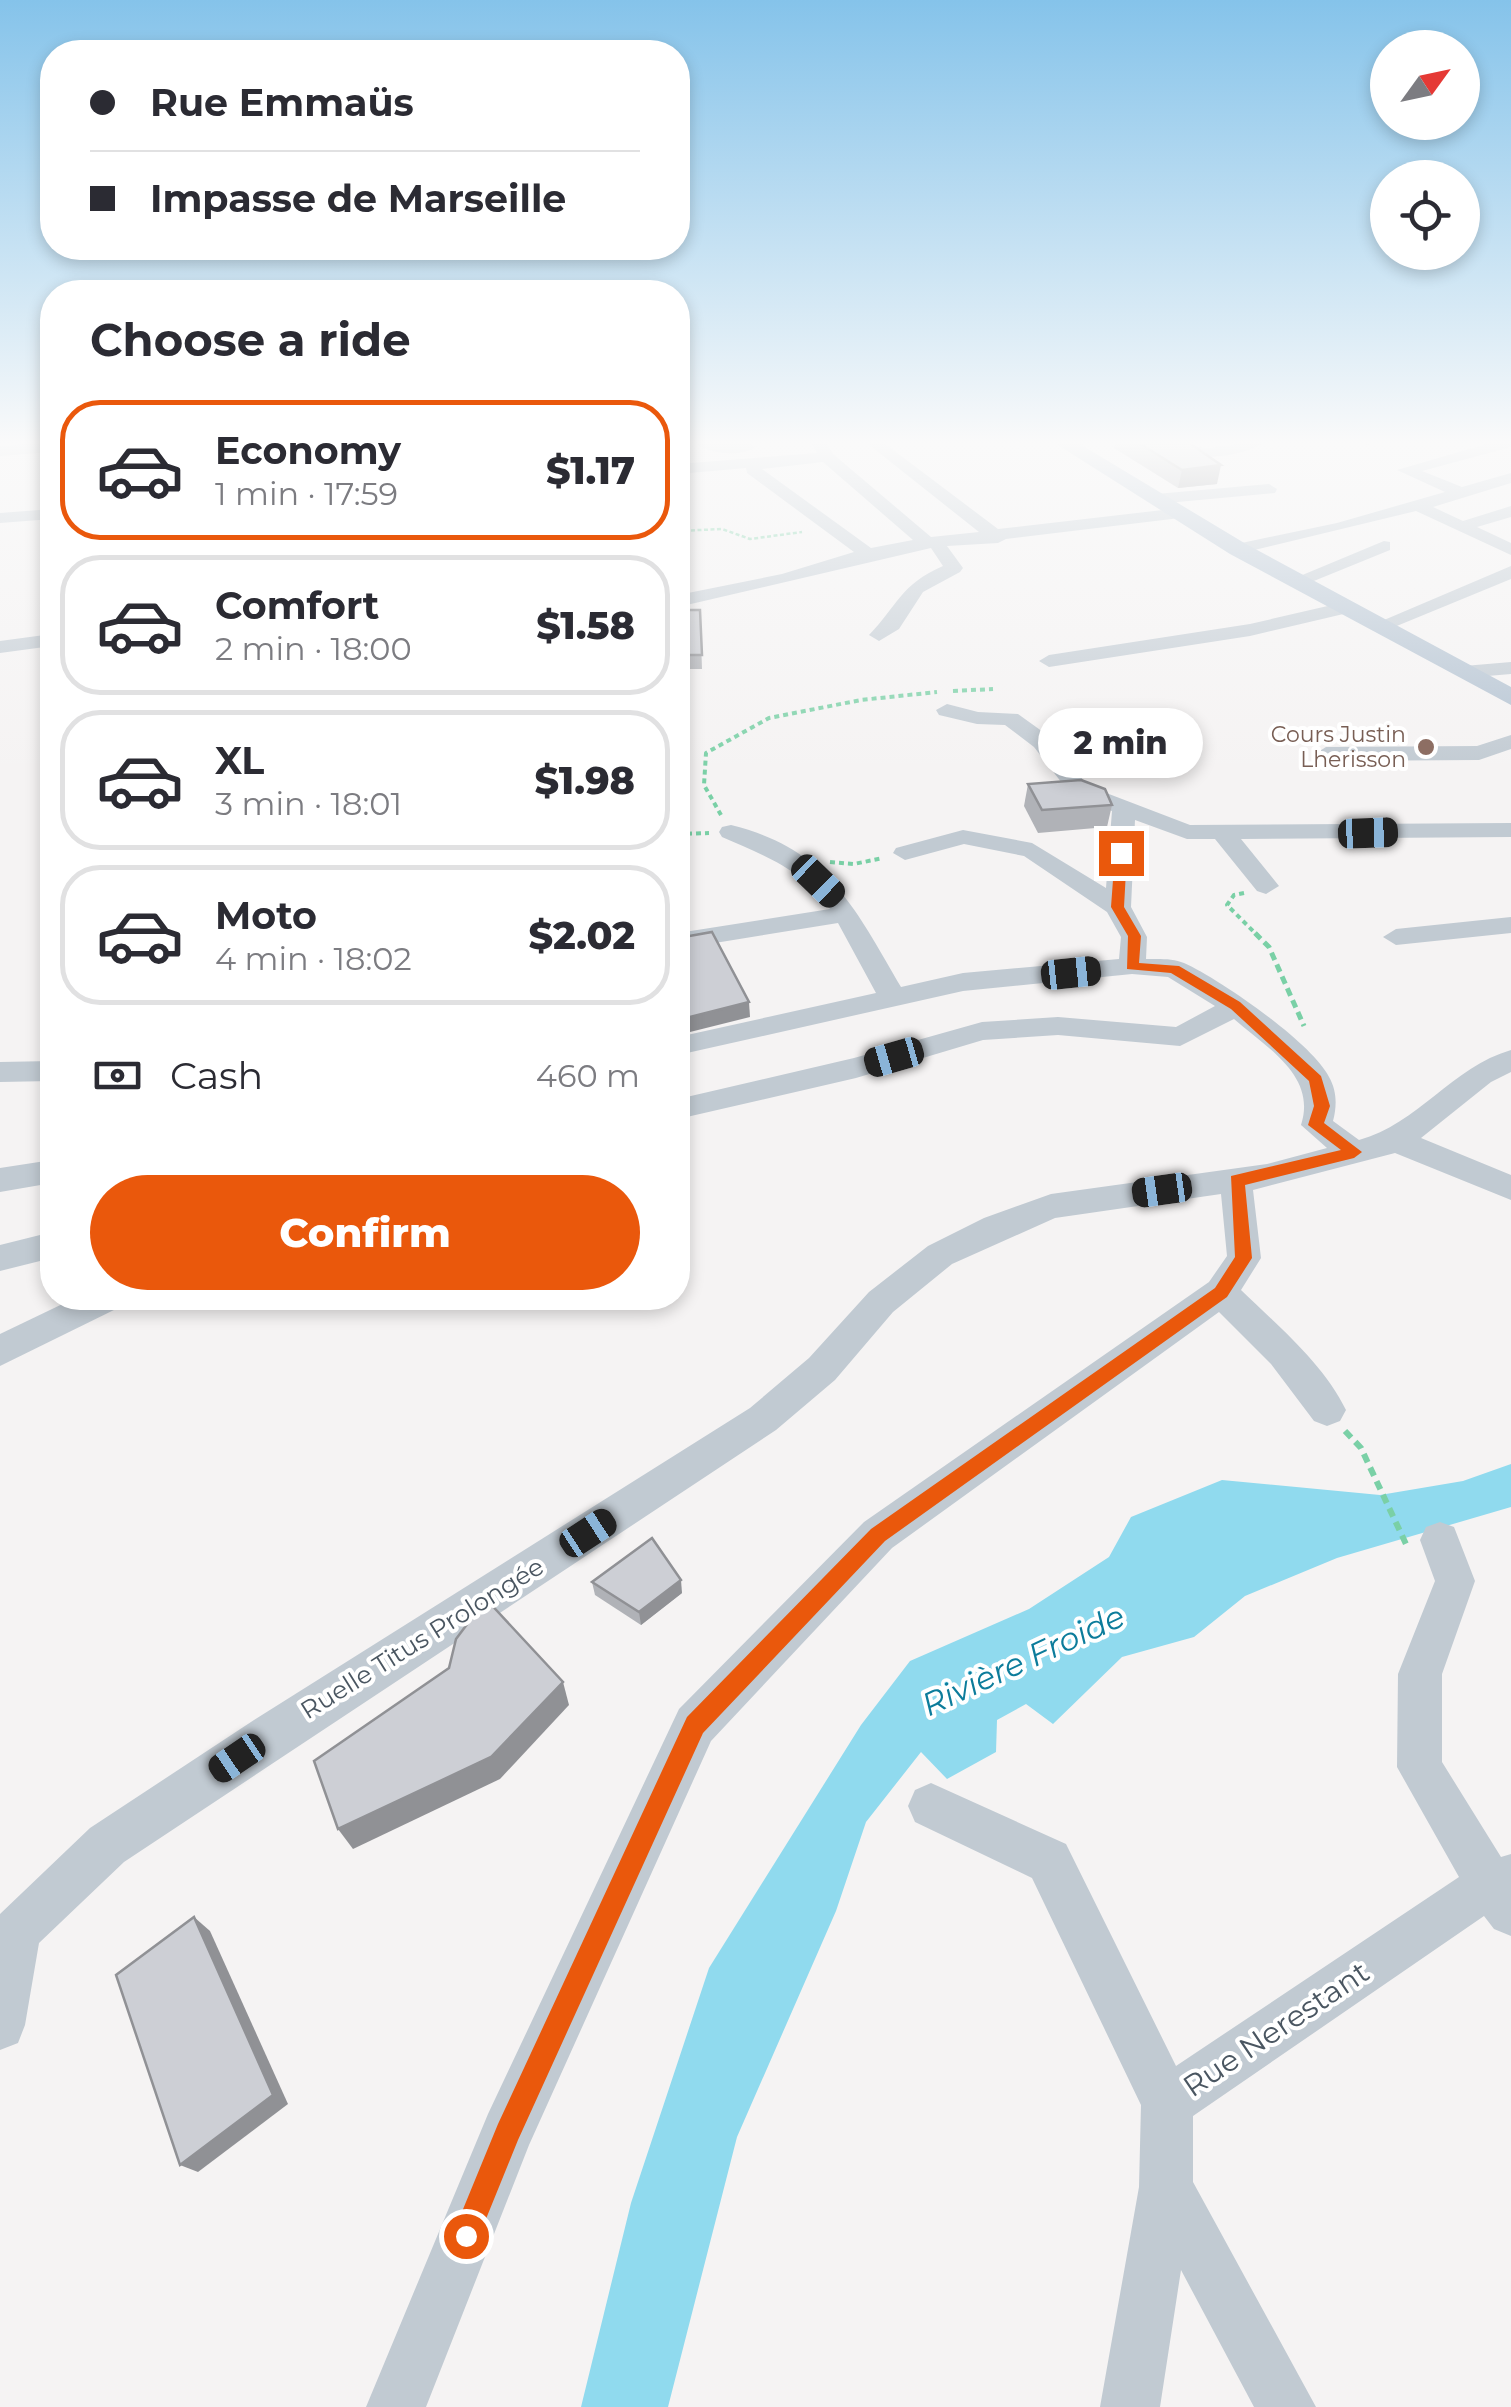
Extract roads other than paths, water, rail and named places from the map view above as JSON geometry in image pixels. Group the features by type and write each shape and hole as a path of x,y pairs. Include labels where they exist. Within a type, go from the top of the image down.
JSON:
{"main road":[{"path":"1244,552 1511,697"}],"street":[{"path":"735,569 855,552"},
{"path":"690,598 785,579 861,552"},
{"path":"879,635 897,624 908,596 920,584 954,568 940,552"},
{"path":"1296,581 1368,552"},
{"path":"1380,626 1511,572"},
{"path":"1049,661 1250,630 1345,608"},
{"path":"0,647 40,642"},
{"path":"1464,672 1511,668"},
{"path":"947,710 978,718 1010,718 1042,742 1080,791 1187,832 1511,830"},
{"path":"1326,754 1480,753 1511,742"},
{"path":"1118,907 1124,809"},
{"path":"731,832 797,860 840,902 892,996"},
{"path":"1224,834 1266,886"},
{"path":"904,853 963,836 1032,850 1118,907 1134,936 1132,966"},
{"path":"690,939 846,914"},
{"path":"1396,937 1511,926"},
{"path":"690,1043 963,982 1132,966 1174,969 1236,1006 1310,1061 1322,1106 1316,1125 1354,1152"},
{"path":"690,1106 856,1068 982,1031 1058,1026 1180,1036 1236,1006"},
{"path":"1511,1060 1482,1075 1397,1140 1511,1188"},
{"path":"0,1072 40,1071"},
{"name":"Ruelle Titus Prolongée","path":"8,1936 108,1845 270,1736 763,1419 822,1369 882,1302 940,1255 996,1226 1050,1206 1267,1176 1397,1140"},
{"path":"0,1180 40,1174"},
{"path":"396,2407 507,2134 695,1725 878,1535 1221,1292 1244,1258 1236,1180"},
{"path":"0,1258 40,1248"},
{"path":"1221,1292 1284,1354 1327,1410"},
{"path":"0,1351 82,1310"},
{"path":"1423,1542 1455,1581 1420,1674 1420,1767 1504,1891"},
{"path":"931,1806 1049,1861 1168,2103"},
{"name":"Rue Nerestant","path":"1130,2407 1166,2187 1168,2103 1504,1891"},
{"path":"0,2025 8,1936"},
{"path":"1166,2187 1286,2407"}],"water":[{"name":"Rivière Froide","path":"1511,1464 1511,1507 1337,1558 1245,1596 1194,1637 1122,1657 1053,1724 1026,1704 997,1720 996,1752 947,1779 921,1752 866,1822 836,1911 737,2137 668,2407 581,2407 631,2203 709,1968 861,1725 910,1661 1029,1609 1109,1557 1131,1517 1222,1480 1380,1495 1463,1481"}],"place":[{"name":"Cours Justin Lherisson","path":"1426,747"}]}
